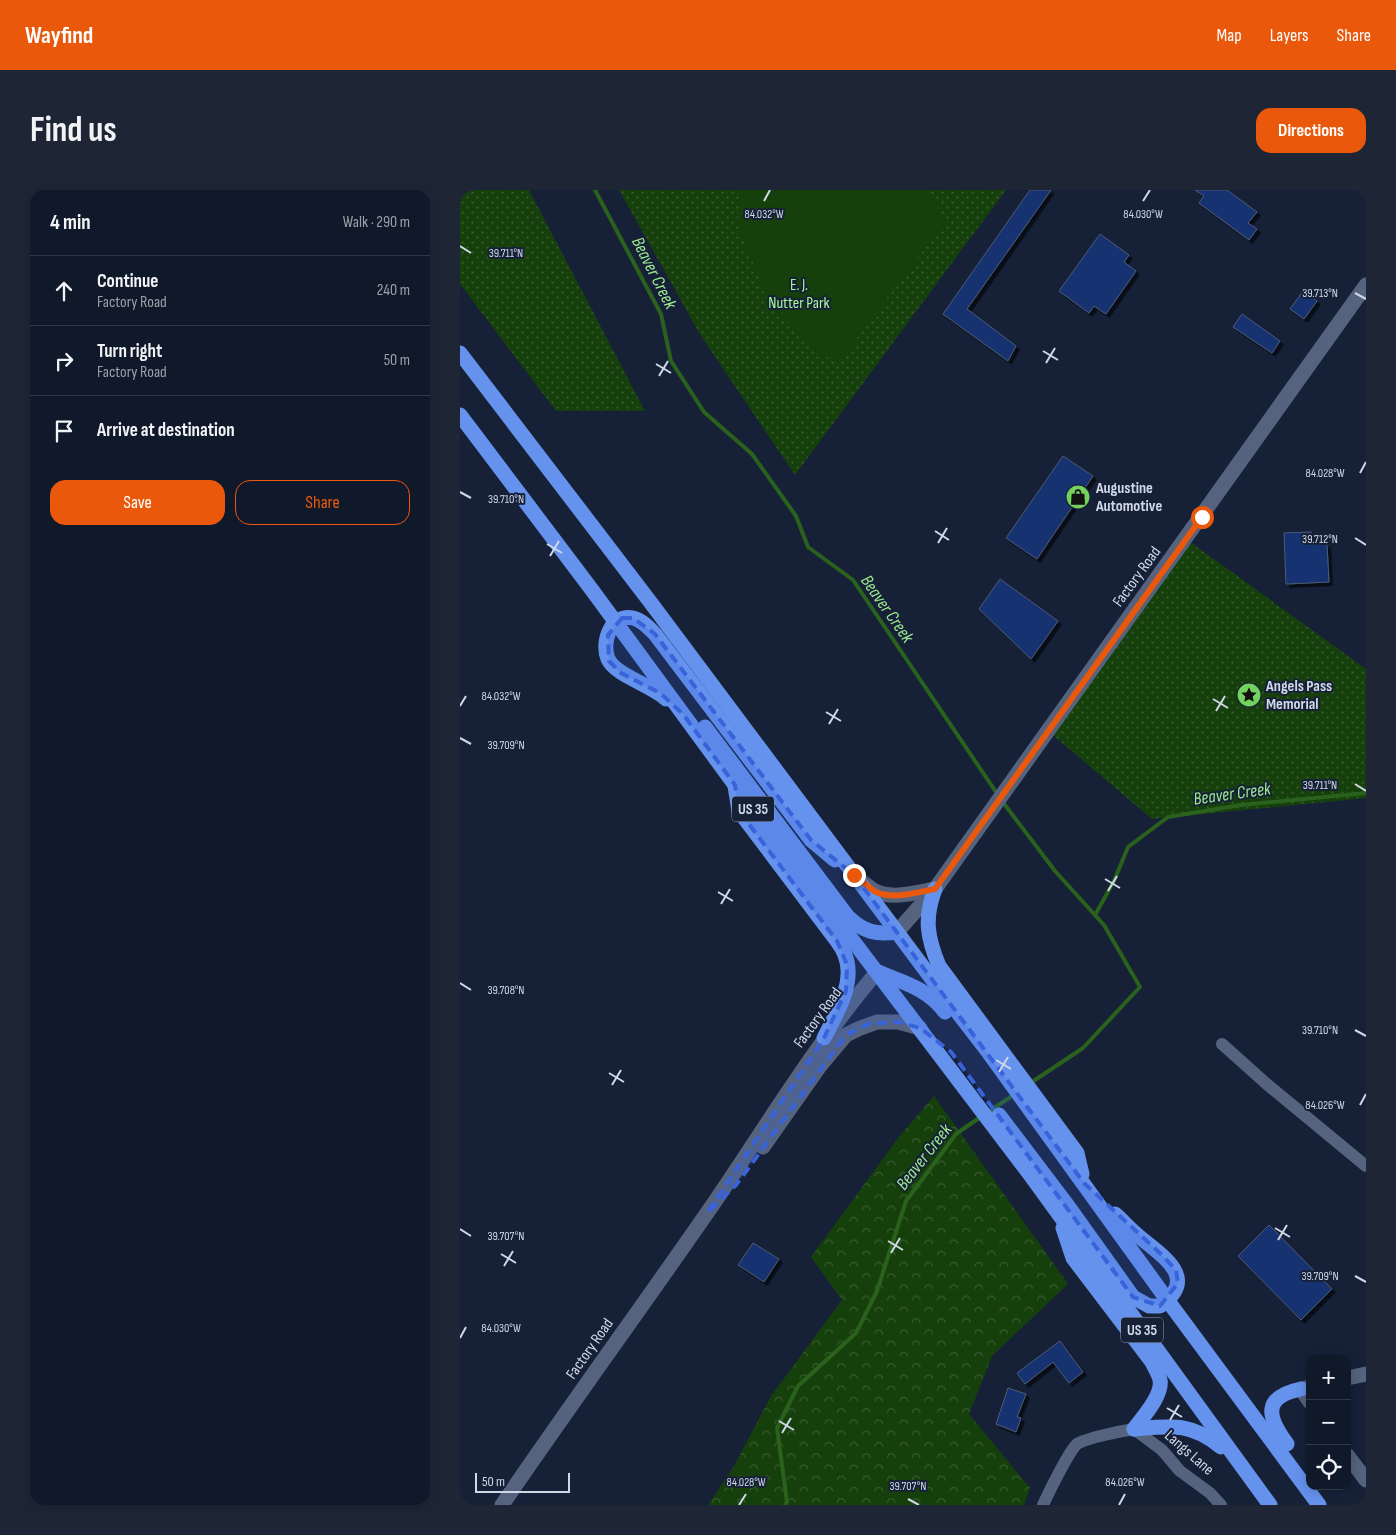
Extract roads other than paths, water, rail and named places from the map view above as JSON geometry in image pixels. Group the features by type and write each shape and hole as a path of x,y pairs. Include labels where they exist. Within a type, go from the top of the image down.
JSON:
{"highway":[{"name":"US 35","path":"460,353 651,602 854,875 1046,1128 1168,1301 1319,1505"},
{"name":"US 35","path":"460,415 735,785 877,972 920,1028 962,1075 1019,1150 1058,1213 1270,1505"},
{"path":"683,714 660,694 621,673 608,661 606,648 608,635 615,622 622,618 633,618 645,624 655,634 812,840 854,875"},
{"path":"631,645 664,672 848,917 858,926 871,932 883,934 897,932"},
{"path":"735,785 739,811 837,941 845,955 847,965 846,991 824,1038"},
{"path":"935,889 928,916 928,933 932,950 939,966 990,1053"},
{"path":"877,972 917,987 929,994 990,1053"},
{"path":"1019,1150 1068,1206 1133,1297 1149,1306 1160,1306 1168,1301 1178,1283 1176,1270 1162,1254 1134,1233 1084,1183"},
{"path":"1058,1213 1073,1258 1152,1362 1160,1380 1160,1390 1134,1428"},
{"path":"1305,1388 1279,1396 1273,1403 1272,1421 1306,1470"},
{"path":"1134,1428 1172,1425 1194,1430 1215,1442 1235,1458"},
{"path":"1321,1490 1331,1505"}],"street":[{"name":"Factory Road","path":"897,932 935,889 1366,286"},
{"path":"854,875 876,892 904,894 935,889"},
{"name":"Factory Road","path":"502,1505 707,1213 824,1038 846,1008 877,972"},
{"name":"Factory Road","path":"707,1213 736,1185 820,1066 846,1035 876,1022 898,1022 920,1028"},
{"path":"1222,1044 1366,1166"},
{"path":"1351,1377 1366,1374"},
{"path":"1305,1388 1309,1400"},
{"path":"1043,1505 1056,1478 1077,1444 1134,1428"},
{"name":"Langs Lane","path":"1134,1428 1162,1450 1180,1471 1210,1493 1221,1505"},
{"path":"1351,1459 1366,1480"}],"waterway":[{"name":"Beaver Creek","path":"595,190 661,314 671,361 704,412 752,454 796,516 808,547 853,580 998,795"},
{"name":"Beaver Creek","path":"1095,915 1114,881 1128,847 1168,817 1241,805 1366,793"},
{"name":"Beaver Creek","path":"1002,801 1055,871 1104,925 1140,987 1083,1048 1029,1084"},
{"name":"Beaver Creek","path":"988,1112 1015,1094"},
{"name":"Beaver Creek","path":"785,1505 787,1502 777,1428 798,1386 856,1333 877,1291 906,1201 956,1134 982,1116"}],"place":[{"name":"Augustine Automotive","path":"1078,497"},
{"name":"Angels Pass Memorial","path":"1249,695"}],"park label":[{"name":"E. J. Nutter Park","path":"799,294"}]}
